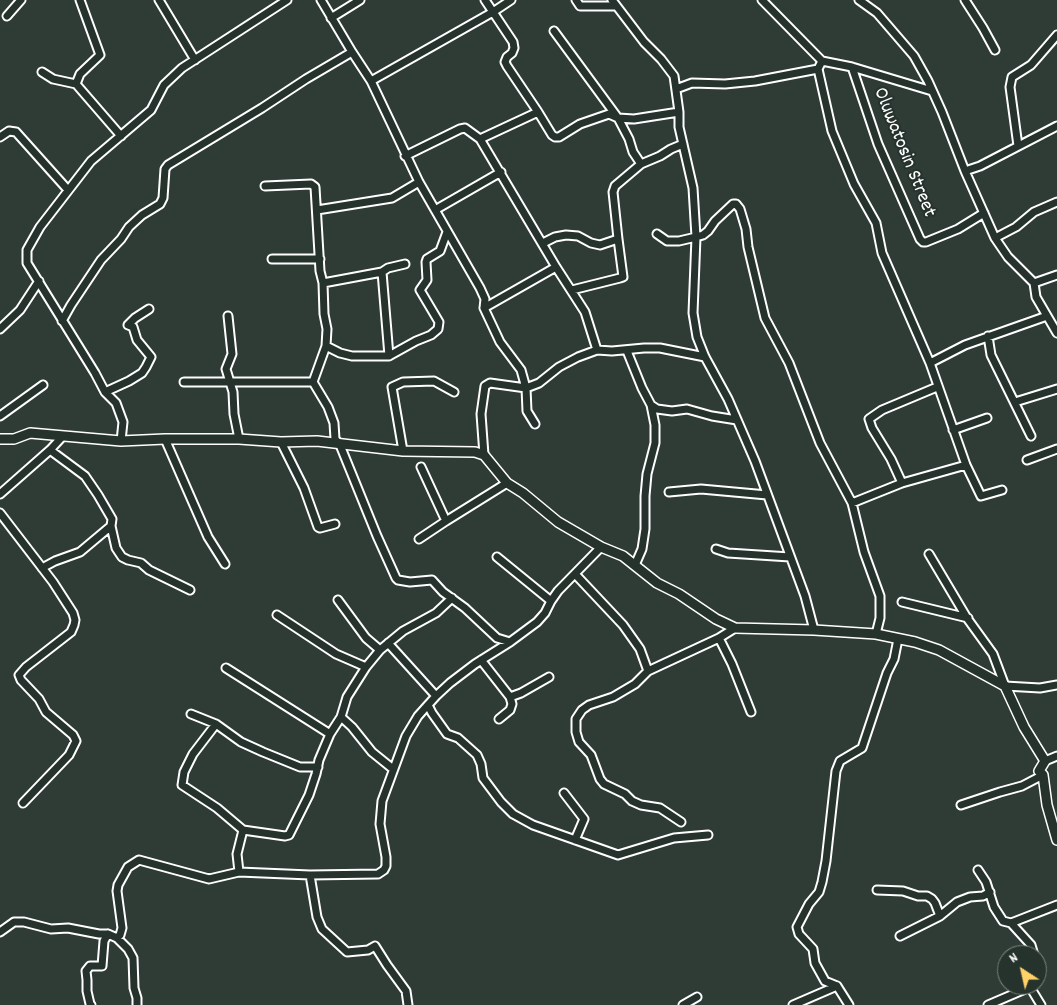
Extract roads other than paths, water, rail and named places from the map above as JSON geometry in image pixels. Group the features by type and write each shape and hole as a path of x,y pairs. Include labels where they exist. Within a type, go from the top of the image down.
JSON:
{"street":[{"path":"7,16 21,0"},
{"path":"76,84 80,74 100,55 80,0"},
{"path":"159,0 195,60"},
{"path":"121,441 123,422 116,403 105,392 27,263 27,250 40,227 91,161 151,110 164,84 182,68 287,0"},
{"path":"321,0 371,81 405,156 480,288 485,299 484,308 500,342 521,370 526,388 527,411 535,424"},
{"path":"331,18 360,0"},
{"path":"485,0 513,42 514,48 507,57 506,66 555,137 559,137 580,124 609,114 618,118 634,119 679,112"},
{"path":"371,81 511,0"},
{"path":"576,0 580,6 613,3 674,76 679,112 679,128 693,188 696,237 693,313 698,337 705,357 721,384 756,461 805,596 814,630"},
{"path":"762,0 822,61 852,67 932,91"},
{"path":"859,0 877,12 914,56 947,124 965,171 995,238 1008,257 1034,283 1036,297 1057,333"},
{"path":"965,0 984,28 995,50"},
{"path":"554,31 618,118 629,139 633,152 641,164"},
{"path":"1018,146 1010,87 1012,78 1031,65 1057,35"},
{"path":"62,321 100,260 121,239 129,227 142,215 160,204 163,198 164,169 168,165 352,52"},
{"path":"822,61 818,69 832,131 854,184 876,223 882,254 930,363 966,464 981,496 1002,490"},
{"name":"Oluwatosin Street","path":"852,67 878,144 920,239 926,242 958,230 984,214"},
{"path":"676,89 692,83 725,84 755,81 818,69"},
{"path":"42,72 53,79 76,84 121,136"},
{"path":"480,138 538,112"},
{"path":"965,171 980,166 1057,126"},
{"path":"405,156 460,129 466,128 480,138 585,312 597,350"},
{"path":"0,137 9,131 16,132 68,190"},
{"path":"572,290 623,276 612,192 620,181 641,164 683,144"},
{"path":"435,210 501,172"},
{"path":"317,210 387,199 419,182"},
{"path":"266,186 313,185 316,187 324,314 327,329 326,346 313,382"},
{"path":"995,238 1016,228 1034,212 1057,202"},
{"path":"657,234 667,241 679,241 703,235 727,208 736,204 740,210 746,229 748,247 765,318 789,364 820,443 852,503 864,552 880,596 880,618 876,634"},
{"path":"326,346 340,354 352,356 389,356 431,335 440,326 420,290 427,280 426,262 440,251 447,232"},
{"path":"543,243 555,237 566,235 578,236 591,243 600,245 618,239"},
{"path":"272,259 320,259"},
{"path":"323,283 382,272 388,268 405,264"},
{"path":"484,308 556,266"},
{"path":"382,272 389,356"},
{"path":"1034,283 1057,275"},
{"path":"0,329 20,310 39,281"},
{"path":"105,392 129,382 142,373 151,357 136,340 133,327 128,325 135,318 150,309"},
{"path":"228,316 232,354 226,369 233,392 234,414 240,439"},
{"path":"930,363 965,345 1047,316"},
{"path":"988,336 991,355 1031,436"},
{"path":"484,455 481,414 485,386 490,383 526,388 539,384 559,367 597,350 627,351 660,348 705,357"},
{"path":"627,351 651,405 655,426 655,443 646,482 645,529 642,549 635,565"},
{"path":"403,451 392,387 403,382 434,381 454,392"},
{"path":"184,382 313,382"},
{"path":"313,382 328,407 334,422 335,439 340,445 376,536 396,578 410,582 432,580 497,638 510,642"},
{"path":"0,416 43,385"},
{"path":"902,483 872,428 870,419 882,410 937,387"},
{"path":"1015,402 1057,389"},
{"path":"651,405 657,409 687,409 737,420"},
{"path":"953,430 987,418"},
{"path":"0,439 14,438 30,433 121,441 165,439 317,441 403,451 475,452 484,455 507,483 523,493 558,522 601,547 623,556 657,583 679,594 716,619 735,628 876,634 915,642 939,650 1005,686 1040,688 1057,685"},
{"path":"0,494 62,437"},
{"path":"165,439 208,538 225,564"},
{"path":"281,442 304,488 318,527 335,524"},
{"path":"50,450 85,476 112,519 111,526 116,548 122,557 140,563 149,570 190,590"},
{"path":"1026,460 1057,450"},
{"path":"852,503 902,483 966,464"},
{"path":"421,467 446,520"},
{"path":"419,539 446,520 507,483"},
{"path":"669,492 701,489 767,495"},
{"path":"0,513 42,568 73,614 74,625 71,632 26,667 19,676 39,699 46,712 73,735 76,741 69,755 23,803"},
{"path":"42,568 55,560 80,552 111,526"},
{"path":"117,938 120,936 122,928 116,891 128,867 139,860 209,879 239,872 310,875 378,874 384,870 386,857 380,824 382,801 406,736 418,716 436,696 481,660 537,622 551,602 601,547"},
{"path":"716,549 728,553 790,558"},
{"path":"929,554 968,618 994,654 1005,686 1024,727 1044,761"},
{"path":"497,557 551,602"},
{"path":"575,574 622,625 640,649 648,671"},
{"path":"216,724 193,754 184,772 182,786 217,808 243,830 289,835 309,795 319,760 330,734 341,717 347,697 366,667 388,643 403,631 436,612 452,598"},
{"path":"338,600 366,638 380,650"},
{"path":"902,602 968,618"},
{"path":"276,615 336,654 366,667"},
{"path":"681,822 660,808 641,805 632,801 625,794 604,784 600,779 591,755 579,742 576,732 576,719 582,710 589,705 612,697 635,684 648,671 719,638 735,628"},
{"path":"719,638 732,664 751,712"},
{"path":"849,1005 837,986 825,981 815,963 813,949 799,934 797,927 809,904 819,892 822,882 836,771 840,761 862,748 887,673 894,659 898,640"},
{"path":"388,643 436,696"},
{"path":"481,660 510,697 512,704 510,710 499,719"},
{"path":"226,668 330,734"},
{"path":"510,697 521,693 548,677"},
{"path":"428,705 432,714 447,734 458,738 477,755 481,764 483,778 501,802 513,814 533,825 618,855 674,838 708,835"},
{"path":"192,714 216,724 241,742 263,752 300,767 318,767"},
{"path":"341,717 352,727 372,752 393,769"},
{"path":"1057,756 1044,761 1038,771 1043,776 1047,805 1057,840"},
{"path":"961,805 1022,786 1043,776"},
{"path":"564,793 584,819 575,840"},
{"path":"239,872 238,854 243,830"},
{"path":"978,870 990,892 994,907 1003,922 1011,922 1057,905"},
{"path":"310,875 322,929 347,952 368,950 375,946 406,991 408,1005"},
{"path":"877,890 903,891 932,898 940,916"},
{"path":"900,936 940,916 957,902 970,897 983,896 990,892"},
{"path":"0,932 14,922 24,922 51,929 68,928 108,934 117,938 132,954 137,1005"},
{"path":"1011,922 1031,945"},
{"path":"91,1005 87,991 86,971 90,966 102,966 104,941 108,934"},
{"path":"793,1005 837,986"},
{"path":"988,1005 1011,995"},
{"path":"682,1005 696,997"}]}
